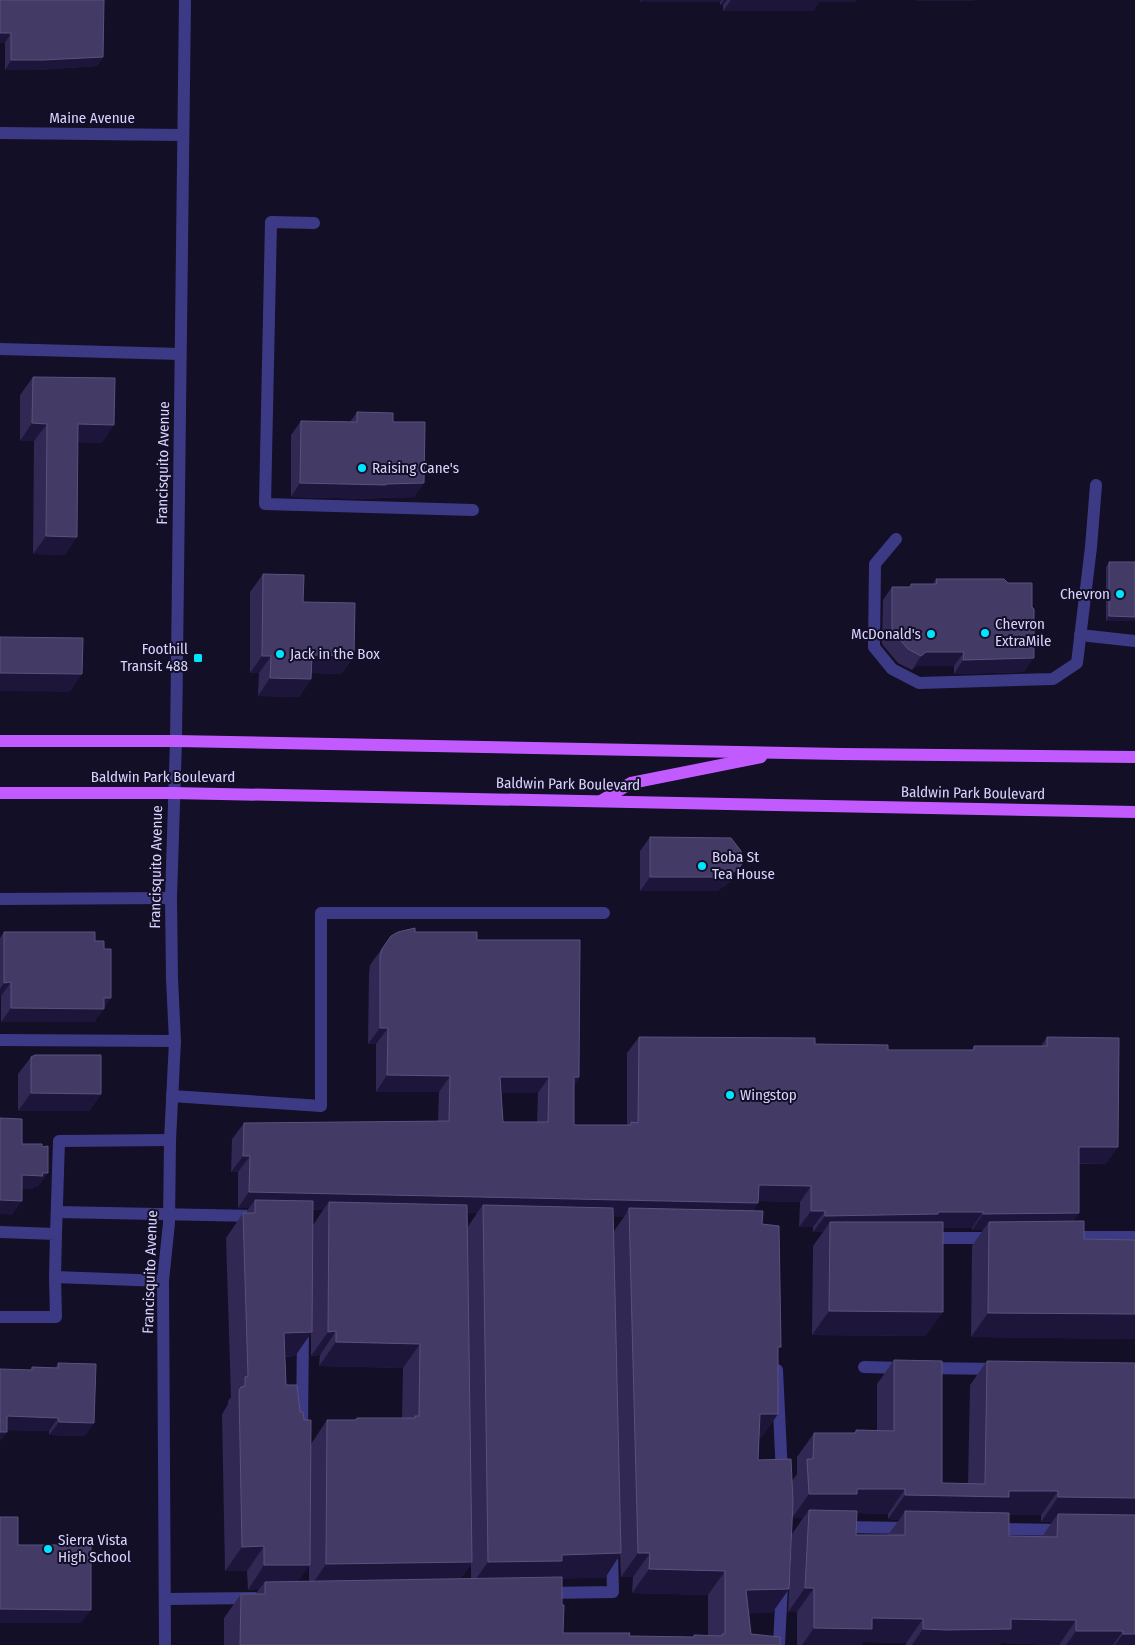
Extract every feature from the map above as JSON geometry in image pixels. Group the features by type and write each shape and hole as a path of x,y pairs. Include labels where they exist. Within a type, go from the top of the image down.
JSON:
{"main road":[{"path":"0,741 176,741 1135,757"},
{"path":"601,801 631,783 785,752"},
{"name":"Baldwin Park Boulevard","path":"0,793 173,793 1135,812"}],"street":[{"name":"Francisquito Avenue","path":"164,1645 164,1281 169,1214 170,1140 175,1041 170,898 176,741 185,0"},
{"name":"Maine Avenue","path":"0,133 183,135"},
{"path":"314,224 271,222 265,504 473,510"},
{"path":"0,349 180,354"},
{"path":"896,539 875,564 874,647 892,669 919,683 1053,679 1077,663 1091,547 1096,485"},
{"path":"1080,635 1135,642"},
{"path":"0,899 170,898"},
{"path":"172,1096 321,1106 321,913 604,913"},
{"path":"0,1040 175,1041"},
{"path":"0,1318 56,1317 56,1212 59,1141 170,1140"},
{"path":"56,1212 275,1216"},
{"path":"0,1232 56,1234"},
{"path":"1056,1237 1135,1237"},
{"path":"916,1238 1006,1238"},
{"path":"55,1277 164,1281"},
{"path":"302,1441 303,1314"},
{"path":"777,1357 783,1486"},
{"path":"864,1367 1009,1370"},
{"path":"823,1526 921,1528"},
{"path":"979,1529 1077,1530"},
{"path":"533,1594 613,1592 612,1542"},
{"path":"779,1645 782,1576"},
{"path":"165,1599 266,1598"}],"building":[{"path":"0,0 104,0 103,57 11,60 11,33 0,33"},
{"path":"33,377 115,378 114,425 78,424 77,537 46,536 47,424 32,423"},
{"path":"357,412 393,413 393,422 425,422 424,483 386,485 300,483 301,421 357,422"},
{"name":"Chevron","path":"1109,562 1135,562 1135,617 1109,616"},
{"path":"263,574 304,575 303,602 355,603 354,656 312,655 311,679 270,678 271,656 262,656"},
{"path":"936,579 1004,579 1008,583 1032,583 1034,658 963,660 964,652 926,652 921,656 908,649 892,630 892,587 911,587 911,584 937,584"},
{"path":"0,637 83,638 82,674 0,673"},
{"path":"650,837 731,838 741,851 743,861 740,867 727,877 650,877"},
{"path":"415,928 415,932 477,932 477,940 580,940 579,1077 574,1077 574,1125 631,1125 631,1122 638,1123 639,1037 815,1038 815,1044 888,1045 888,1050 974,1050 974,1046 1047,1046 1047,1037 1119,1038 1118,1147 1079,1147 1079,1213 983,1214 983,1212 938,1212 938,1214 825,1216 825,1211 811,1211 811,1186 759,1185 758,1203 249,1192 250,1156 243,1156 244,1123 449,1121 450,1076 387,1075 388,1028 380,1028 380,956 382,949 391,936 398,932","holes":["500,1077 549,1077 548,1122 503,1122"]},
{"path":"4,932 95,932 95,941 104,941 104,949 111,949 111,998 104,998 104,1009 11,1008 11,982 4,983"},
{"path":"35,1055 101,1055 101,1094 31,1093 31,1057"},
{"path":"0,1118 22,1119 22,1144 42,1144 42,1147 48,1146 48,1173 42,1173 43,1176 22,1175 22,1201 0,1200"},
{"path":"255,1200 313,1201 312,1332 284,1333 286,1385 297,1385 300,1412 303,1412 304,1420 311,1420 310,1565 264,1565 264,1546 242,1547 239,1390 245,1386 245,1377 248,1376 243,1213 255,1213"},
{"path":"329,1202 467,1205 472,1562 326,1564 327,1420 415,1418 415,1416 419,1416 420,1344 336,1342 336,1331 328,1332"},
{"path":"483,1205 613,1208 621,1553 562,1555 562,1561 488,1562"},
{"path":"629,1208 763,1211 762,1224 779,1226 781,1347 778,1347 778,1414 760,1414 758,1460 791,1459 793,1502 789,1589 746,1590 751,1634 780,1637 780,1645 240,1645 241,1594 265,1594 265,1582 562,1577 563,1633 630,1633 629,1636 694,1637 694,1635 722,1636 722,1634 725,1634 725,1571 649,1569 650,1553 638,1553"},
{"path":"1084,1221 1084,1239 1135,1240 1135,1314 988,1313 989,1222"},
{"path":"830,1222 943,1222 943,1312 829,1311"},
{"path":"894,1360 942,1361 942,1483 985,1484 987,1361 1135,1363 1135,1498 1058,1497 1058,1491 1009,1491 1009,1497 905,1495 905,1489 857,1489 857,1494 809,1494 807,1459 813,1459 814,1433 856,1433 856,1430 894,1431"},
{"path":"58,1363 96,1364 94,1423 59,1422 58,1418 7,1416 7,1432 0,1432 0,1369 32,1370 32,1367 59,1368"},
{"path":"809,1510 857,1511 856,1535 905,1535 905,1511 1009,1513 1009,1536 1057,1537 1058,1514 1135,1515 1135,1634 1123,1634 1123,1631 1076,1631 1076,1620 1011,1619 1011,1629 947,1630 923,1629 923,1619 872,1618 872,1629 814,1628 814,1588 805,1588"},
{"path":"0,1517 18,1517 18,1545 91,1545 91,1610 0,1609"}],"place":[{"name":"Raising Cane's","path":"362,468"},
{"name":"Chevron","path":"1120,594"},
{"name":"Chevron ExtraMile","path":"985,633"},
{"name":"McDonald's","path":"931,634"},
{"name":"Jack in the Box","path":"280,654"},
{"name":"Foothill Transit 488","path":"198,658"},
{"name":"Boba St Tea House","path":"702,866"},
{"name":"Wingstop","path":"730,1095"},
{"name":"Sierra Vista High School","path":"48,1549"}]}
